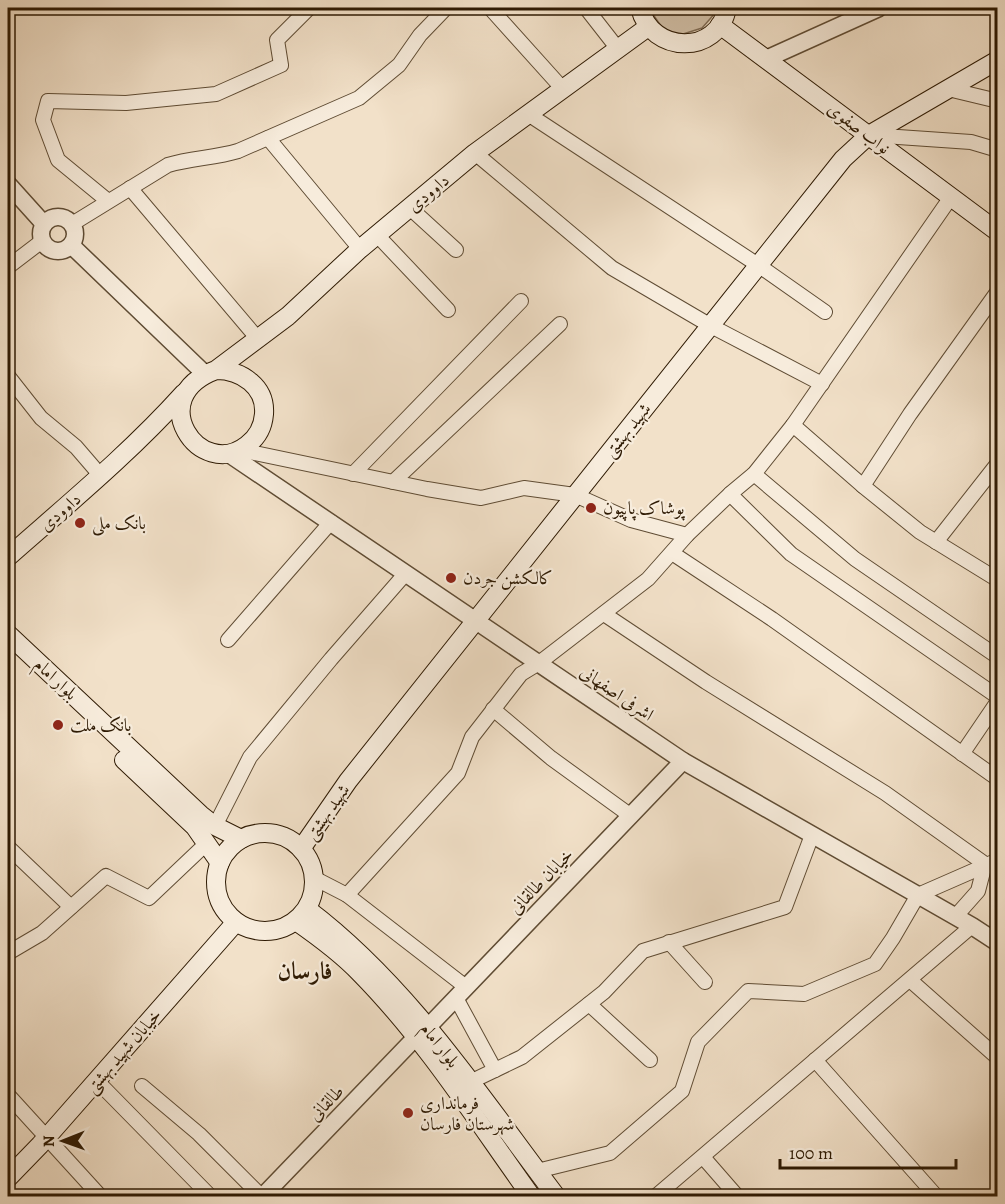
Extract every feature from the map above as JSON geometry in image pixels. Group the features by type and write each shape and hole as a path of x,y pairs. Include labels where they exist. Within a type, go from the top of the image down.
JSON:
{"main road":[{"path":"640,8 648,27 658,36 671,42 684,44 704,38 720,25 727,8"},
{"name":"نواب صفوی","path":"720,25 998,232"},
{"name":"داوودی","path":"211,372 288,316 360,249 475,153 648,27"},
{"name":"شهید بهشتی","path":"302,849 348,781 843,159 869,135 998,60"},
{"path":"228,370 239,374 257,388 263,399 263,424 258,435 235,452 218,454 206,450 188,436 182,425 182,400 187,390 211,372 228,370"},
{"name":"داوودی","path":"8,557 101,476 187,390"},
{"name":"بلوار امام","path":"8,634 215,826 241,839"},
{"name":"بلوار امام","path":"8,649 195,827 220,863"},
{"path":"257,834 273,834 288,839 302,849 310,862 314,878 313,894 302,915 282,929 266,932 250,929 236,922 225,910 218,895 216,879 220,863 229,849 241,839 257,834"},
{"name":"بلوار امام","path":"302,915 470,1082 556,1197"},
{"name":"خیابان شهید بهشتی","path":"8,1178 97,1081 236,922"},
{"name":"بلوار امام","path":"422,1032 531,1197"}],"street":[{"path":"108,201 58,160 43,120 48,101 126,103 216,94 281,64 277,40 309,8"},
{"path":"72,224 168,165 238,151 359,98 399,65 420,35 446,8"},
{"path":"490,8 562,88"},
{"path":"586,8 618,49"},
{"path":"766,59 879,8"},
{"path":"948,89 998,101"},
{"path":"528,114 758,265 825,312"},
{"path":"869,135 971,142 998,150"},
{"path":"268,138 360,249"},
{"path":"475,153 612,268 711,326 822,384"},
{"path":"8,184 44,224"},
{"path":"130,188 258,339"},
{"path":"347,895 458,773 472,737 521,674 539,663 648,579 687,535 754,474 793,425 951,197"},
{"path":"410,207 456,250"},
{"path":"50,218 66,219 72,224 75,238 71,245 60,251 52,250 42,241 41,229 50,218"},
{"path":"377,235 448,310"},
{"path":"8,267 42,241"},
{"path":"71,245 211,372"},
{"path":"863,486 910,414 998,291"},
{"path":"353,474 521,301"},
{"path":"393,482 560,324"},
{"path":"8,376 41,418 76,447 101,476"},
{"path":"793,425 920,532 998,580"},
{"path":"235,452 481,498 524,488 575,495 631,520 687,535"},
{"name":"اشرفی اصفهانی","path":"235,452 331,522 683,761 998,943"},
{"path":"936,542 998,463"},
{"path":"754,474 855,559 998,657"},
{"path":"730,494 791,554 998,696"},
{"path":"228,640 331,522"},
{"path":"672,553 772,620 998,779"},
{"path":"215,826 250,758 331,659 406,573"},
{"path":"604,614 706,682 991,862"},
{"path":"962,754 998,701"},
{"path":"493,709 551,758 630,816"},
{"name":"خیابان طالقانی","path":"422,1032 683,761"},
{"path":"470,1082 522,1057 604,992 643,951 785,907 812,835"},
{"path":"8,953 42,933 106,876 149,898 207,843"},
{"path":"8,847 71,907"},
{"path":"537,1171 610,1153 682,1091 698,1042 748,991 804,993 874,964 893,938 918,895 991,862"},
{"path":"955,917 978,891 991,862"},
{"path":"314,878 347,895 461,992 495,1070"},
{"path":"656,1197 972,926"},
{"path":"669,942 705,981"},
{"path":"910,980 998,1058"},
{"path":"589,1004 650,1060"},
{"name":"طالقانی","path":"262,1197 422,1032"},
{"path":"816,1060 936,1197"},
{"path":"97,1081 210,1197"},
{"path":"142,1086 199,1134 262,1197"},
{"path":"8,1095 93,1194"},
{"path":"703,1157 737,1197"}],"shaded area":[{"path":"652,8 717,8 717,11 702,28 680,35 663,29 652,13"}],"place":[{"name":"پوشاک پاپیون","path":"591,508"},
{"name":"بانک ملی","path":"80,523"},
{"name":"کالکشن جردن","path":"451,578"},
{"name":"بانک ملت","path":"58,725"},
{"name":"فرمانداری شهرستان فارسان","path":"408,1113"}],"district":[{"name":"فارسان","path":"305,971"}]}
